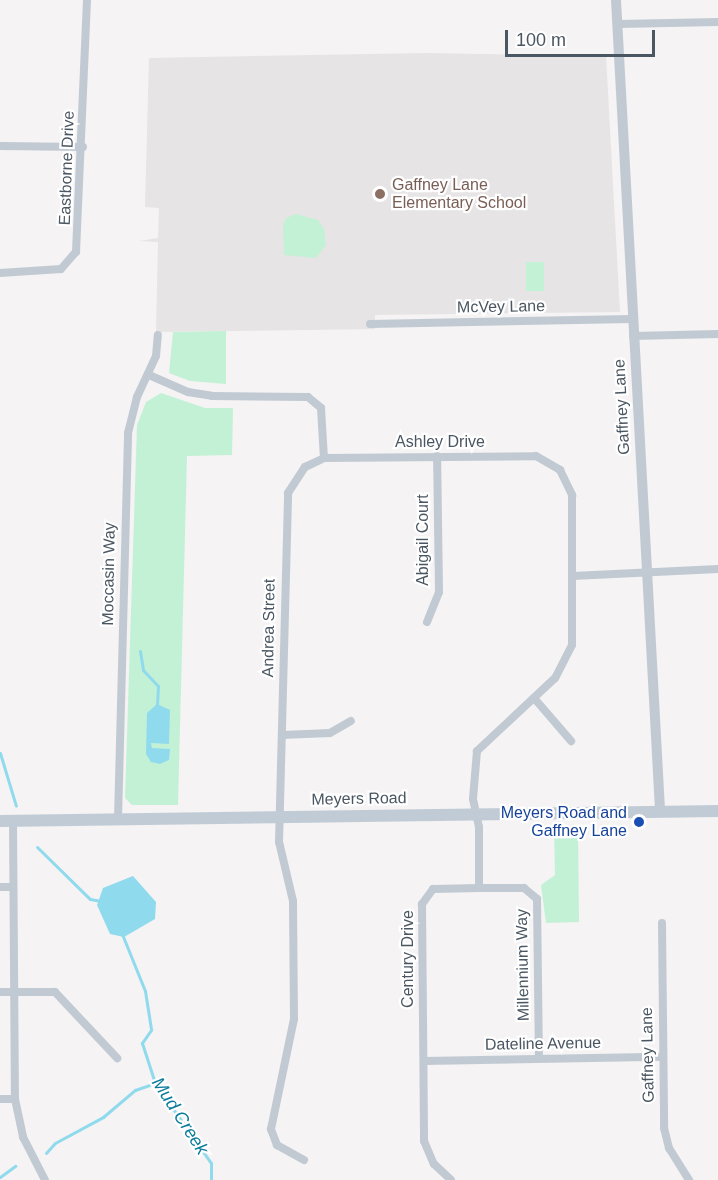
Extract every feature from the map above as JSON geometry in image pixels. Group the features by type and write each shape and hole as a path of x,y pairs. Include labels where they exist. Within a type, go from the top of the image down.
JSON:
{"main road":[{"name":"Meyers Road","path":"0,821 718,811"}],"street":[{"name":"Eastborne Drive","path":"0,273 61,268 76,252 83,147 87,0"},
{"name":"Gaffney Lane","path":"616,0 627,155 632,319 660,811"},
{"path":"618,24 718,22"},
{"path":"0,146 83,147"},
{"name":"McVey Lane","path":"370,324 632,319"},
{"path":"633,336 718,334"},
{"name":"Moccasin Way","path":"118,819 127,452 131,415 156,356 158,335"},
{"path":"149,375 188,392 212,396 308,397 321,408 324,458"},
{"name":"Abigail Court","path":"427,622 439,592 437,456"},
{"name":"Ashley Drive","path":"324,458 536,456 554,465 565,477 572,495 573,576"},
{"name":"Andrea Street","path":"304,1160 277,1145 271,1128 294,1019 293,901 280,857 288,493 305,467 324,458"},
{"path":"479,888 473,767 477,751 555,678 569,656 574,632 573,576 718,569"},
{"path":"534,698 571,741"},
{"path":"282,735 330,733 351,721"},
{"path":"13,821 15,1099 23,1137 45,1180"},
{"path":"0,887 13,887"},
{"name":"Millennium Way","path":"479,888 524,888 537,899 539,1058"},
{"name":"Century Drive","path":"451,1180 428,1155 424,1116 422,904 434,889 479,888"},
{"name":"Gaffney Lane","path":"662,923 666,1138 689,1180"},
{"path":"0,992 55,992 117,1058"},
{"name":"Dateline Avenue","path":"424,1060 663,1057"},
{"path":"0,1099 15,1099"}],"shaded area":[{"name":"Gaffney Lane Elementary School","path":"428,53 606,56 620,312 375,315 375,329 156,332 158,242 139,241 158,238 159,208 145,207 149,58"}],"green space":[{"path":"296,214 318,220 324,229 326,245 316,258 284,255 283,225 286,218"},
{"path":"526,262 544,262 544,291 526,291"},
{"path":"226,331 226,384 190,381 169,373 173,332"},
{"path":"161,393 205,408 233,408 232,455 187,456 178,805 132,805 125,798 137,425 146,402"},
{"path":"554,826 578,826 579,922 546,923 541,885 555,875"}],"water":[{"path":"157,704 170,710 169,744 151,743 152,748 170,749 169,760 160,764 151,762 146,754 147,713"},
{"path":"133,876 156,902 155,919 124,937 110,934 97,905 103,888"}],"waterway":[{"path":"140,651 143,670 158,686 157,704"},
{"name":"Mud Creek","path":"0,753 16,806"},
{"name":"Mud Creek","path":"37,847 90,899 101,901"},
{"name":"Mud Creek","path":"122,934 145,991 151,1030 142,1043 155,1083 211,1163 211,1180"},
{"path":"46,1153 55,1143 103,1117 135,1090 155,1083"},
{"path":"0,1177 15,1166"}],"place":[{"name":"Gaffney Lane Elementary School","path":"380,194"},
{"name":"Meyers Road and Gaffney Lane","path":"639,822"}]}
